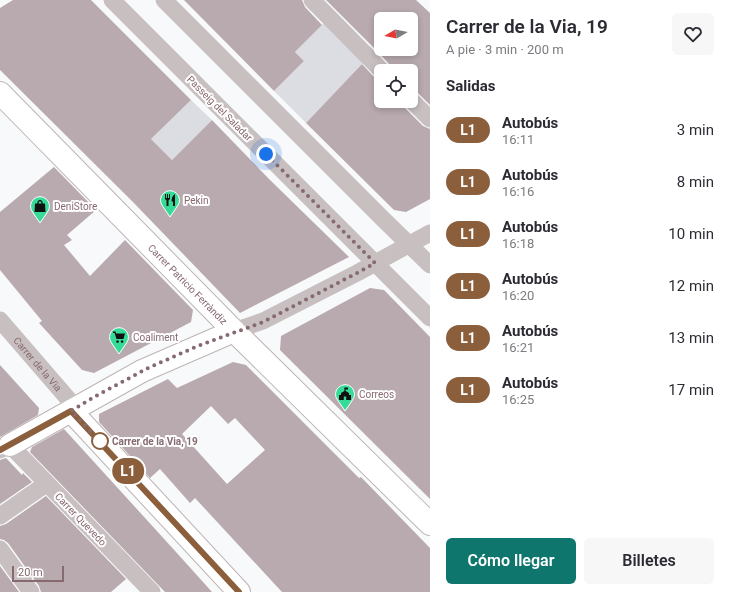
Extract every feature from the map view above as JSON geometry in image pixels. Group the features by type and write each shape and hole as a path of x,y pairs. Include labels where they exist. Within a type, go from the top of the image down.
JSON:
{"main road":[{"name":"Carrer Patricio Ferràndiz","path":"0,93 234,331 430,524"},
{"path":"5,448 147,368 234,331"},
{"name":"Carrer de la Via","path":"74,409 239,592"}],"street":[{"name":"Passeig del Saladar","path":"112,0 430,318"},
{"path":"164,0 430,264"},
{"path":"312,0 375,64"},
{"path":"418,107 430,119"},
{"path":"234,331 263,322 430,233"},
{"name":"Carrer de la Via","path":"0,320 74,409"},
{"name":"Carrer Quevedo","path":"5,448 46,484 142,589"},
{"path":"0,516 46,484"},
{"path":"0,549 31,592"}],"shaded area":[{"path":"324,23 363,63 306,123 274,91 304,61 295,52"},
{"path":"191,100 212,120 172,160 151,139"}],"building":[{"path":"13,0 91,0 191,100 151,139 172,160 212,120 269,179 349,257 240,313 132,201 0,70 0,8"},
{"path":"184,0 302,0 305,7 322,25 295,52 304,61 274,91"},
{"path":"326,0 416,0 430,13 430,105 418,93 418,64 389,64 382,56 418,56 418,12 374,12 374,48"},
{"path":"362,64 374,77 374,108 405,108 423,126 430,129 430,199 406,212 394,210 306,123"},
{"path":"54,167 96,210 67,235 72,240 64,245 90,276 125,240 193,310 191,322 94,373 82,370 39,323 42,321 0,270 0,212"},
{"path":"370,288 384,290 430,337 430,499 280,350 281,336"},
{"path":"233,362 246,365 359,478 361,477 430,548 430,592 282,592 195,498 190,503 160,469 150,478 99,422 99,414 168,379 177,388","holes":["211,406 228,424 235,418 265,450 227,484 182,434"]},
{"path":"0,365 39,408 38,415 0,437"},
{"path":"64,429 212,592 165,592 30,452 32,447"},
{"path":"6,458 22,475 23,473 32,482 0,504 0,460"},
{"path":"46,496 126,579 111,592 41,592 39,586 8,543 0,539 0,526 6,524"},
{"path":"0,566 19,592 0,592"}],"bus line":[{"name":"L1","path":"0,450 10,446 71,411 239,592"}],"place":[{"name":"Pekin","path":"170,217"},
{"name":"DeniStore","path":"40,223"},
{"name":"Coaliment","path":"119,354"},
{"name":"Correos","path":"345,411"},
{"name":"Carrer de la Via, 19","path":"100,441"}],"route":[{"path":"100,441 71,411 150,367 234,331 263,322 375,263 266,154"}]}
